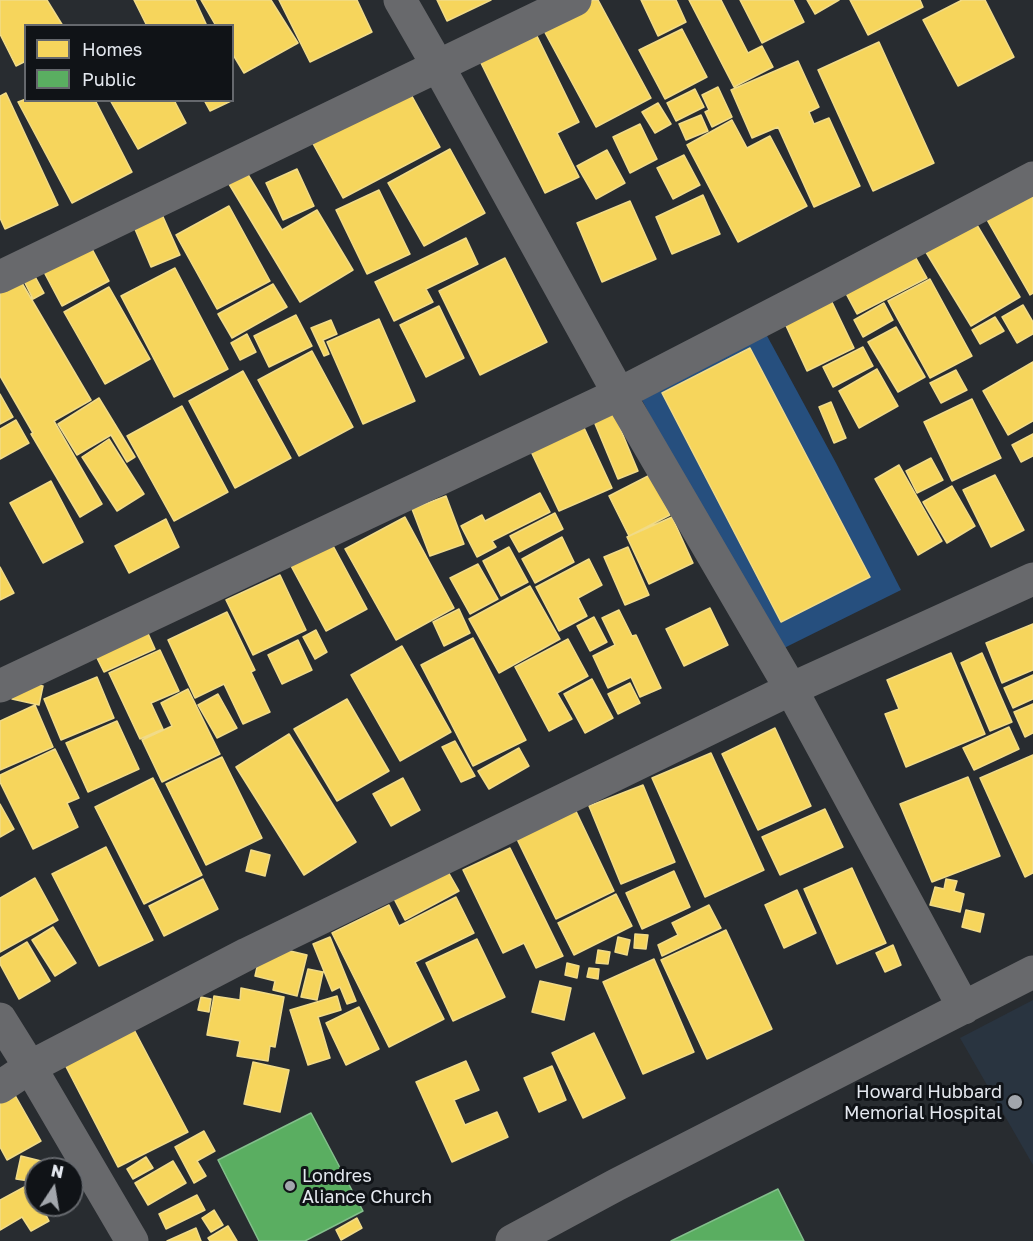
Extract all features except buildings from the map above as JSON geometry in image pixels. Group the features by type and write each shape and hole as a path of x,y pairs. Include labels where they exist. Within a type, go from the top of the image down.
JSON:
{"street":[{"path":"400,0 619,394 791,689 964,1008"},
{"path":"0,277 575,0"},
{"path":"0,686 619,394 1033,178"},
{"path":"0,1087 30,1067 247,954 791,689 1033,579"},
{"path":"512,1241 616,1185 1033,972"},
{"path":"0,1019 132,1241"}],"shaded area":[{"path":"766,334 901,590 772,654 640,396"},
{"name":"Howard Hubbard Memorial Hospital","path":"1033,1000 1033,1165 960,1038"}],"place":[{"name":"Howard Hubbard Memorial Hospital","path":"1015,1102"},
{"name":"Londres Aliance Church","path":"290,1186"}]}
